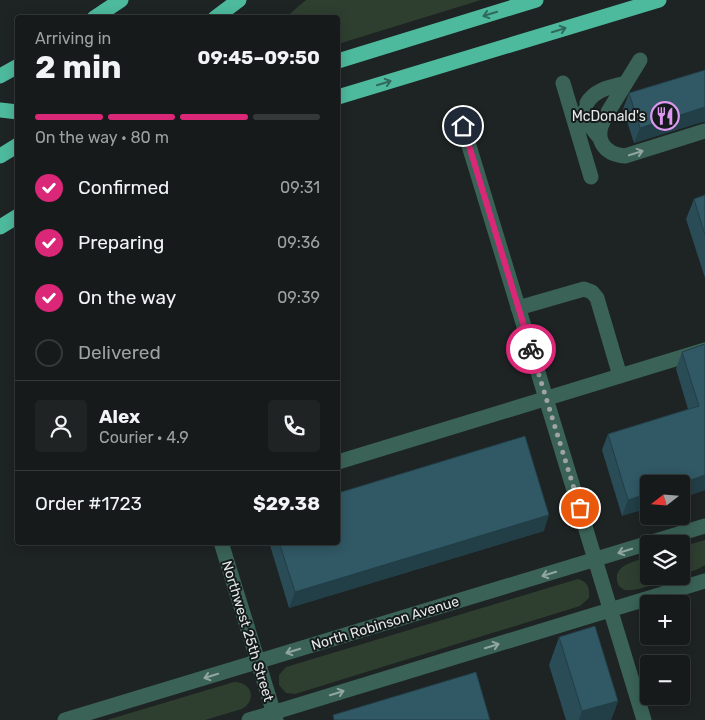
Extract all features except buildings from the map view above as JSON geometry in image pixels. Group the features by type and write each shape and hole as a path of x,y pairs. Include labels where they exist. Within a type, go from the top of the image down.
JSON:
{"highway":[{"path":"98,15 121,0"},
{"path":"218,15 239,0"},
{"path":"340,59 536,0"},
{"path":"340,96 659,0"},
{"path":"0,76 15,68"},
{"path":"0,110 15,112"},
{"path":"0,156 15,147"},
{"path":"0,227 15,218"}],"street":[{"path":"599,137 600,126 640,60"},
{"path":"626,82 598,91 591,96 586,107 587,122 604,147 614,155 625,156 705,131"},
{"path":"563,84 591,177"},
{"path":"463,126 644,720"},
{"path":"518,308 584,289 592,292 597,298 620,376"},
{"path":"340,461 705,350"},
{"name":"North Robinson Avenue","path":"65,720 705,526"},
{"name":"Northwest 25th Street","path":"222,545 275,716"},
{"path":"249,720 275,716 705,581"}],"green space":[{"path":"306,0 481,0 340,43 340,15 288,15"},
{"path":"705,540 705,565 690,572 690,544"},
{"path":"640,560 640,585 652,585 633,590 626,590 620,587 617,578 618,572 621,568"},
{"path":"578,579 588,586 589,591 589,598 580,606 295,694 286,693 279,685 279,675 286,667"},
{"path":"234,682 245,685 250,692 250,701 242,709 205,720 107,720"}],"way so far":[{"path":"531,349 580,508"}],"place":[{"name":"McDonald's","path":"665,116"}],"route":[{"path":"463,126 531,349"}]}
